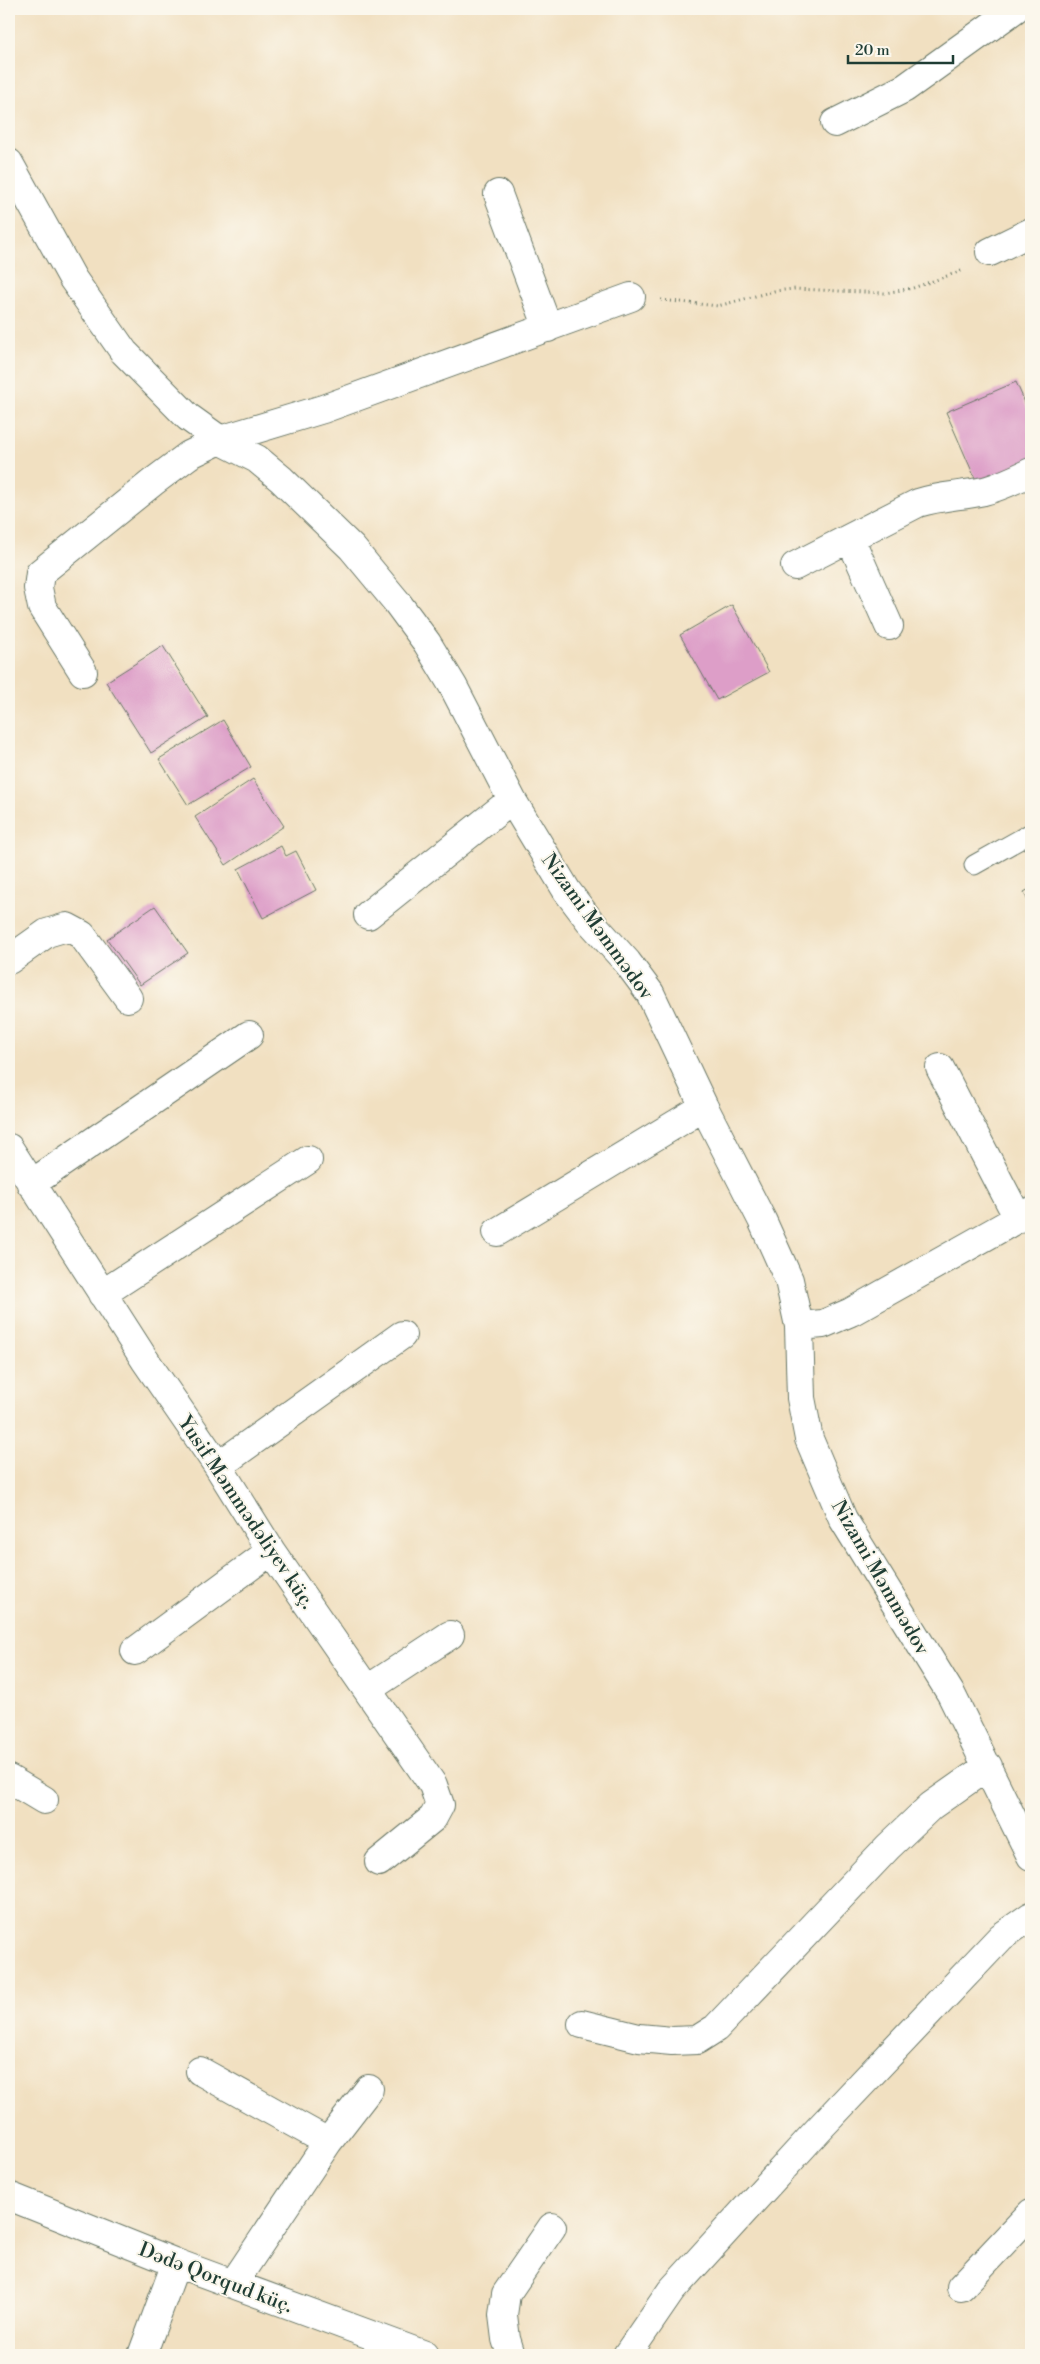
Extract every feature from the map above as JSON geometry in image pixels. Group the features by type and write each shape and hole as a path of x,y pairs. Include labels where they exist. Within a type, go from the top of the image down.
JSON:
{"street":[{"path":"835,123 905,88 1015,9"},
{"name":"Nizami Məmmədov","path":"9,163 73,279 124,352 188,417 220,440 257,460 281,479 352,548 396,601 427,643 453,686 512,800 567,891 589,920 628,962 650,993 704,1107 762,1220 789,1280 799,1326 800,1398 808,1439 831,1492 843,1519 951,1694 1031,1856"},
{"path":"498,194 548,328"},
{"path":"990,252 1031,232"},
{"path":"83,672 42,607 38,588 40,572 189,455 220,440 323,409 630,297"},
{"path":"795,566 918,503 938,497 983,491 1031,472"},
{"path":"850,538 889,626"},
{"path":"368,915 512,800"},
{"path":"9,960 46,933 67,927 82,935 128,998"},
{"path":"31,1184 249,1035"},
{"path":"799,1326 823,1324 851,1312 1025,1214 940,1068"},
{"path":"497,1232 704,1107"},
{"name":"Yusif Məmmədəliyev küç.","path":"9,1148 102,1294 218,1466 271,1551 433,1785 440,1805 433,1818 379,1862"},
{"path":"102,1294 308,1160"},
{"path":"218,1466 402,1335"},
{"path":"135,1651 271,1551"},
{"path":"368,1689 450,1634"},
{"path":"582,2024 639,2038 672,2040 697,2040 716,2028 888,1847 931,1806 988,1766"},
{"path":"9,1779 44,1800"},
{"path":"626,2355 671,2291 816,2131 1001,1937 1031,1916"},
{"path":"200,2072 328,2142"},
{"path":"233,2284 328,2142 369,2088"},
{"name":"Dədə Qorqud küç.","path":"9,2196 176,2263 425,2355"},
{"path":"961,2287 1031,2212"},
{"path":"511,2355 506,2339 503,2314 506,2294 552,2227"},
{"path":"142,2355 176,2263"}],"lane":[{"path":"974,865 1031,833"}],"path":[{"path":"630,297 718,306 774,291 795,289 885,293 913,288 964,270 990,252"}],"building":[{"path":"1016,382 1031,416 1031,462 978,485 946,412"},
{"path":"732,605 769,672 717,700 680,635"},
{"path":"163,646 208,717 151,753 106,682"},
{"path":"223,720 251,767 188,805 159,759"},
{"path":"253,779 284,826 226,865 195,817"},
{"path":"281,846 286,856 296,851 316,890 263,918 238,869"},
{"path":"1031,888 1031,908 1024,892"},
{"path":"155,906 188,953 140,985 107,939"}]}
